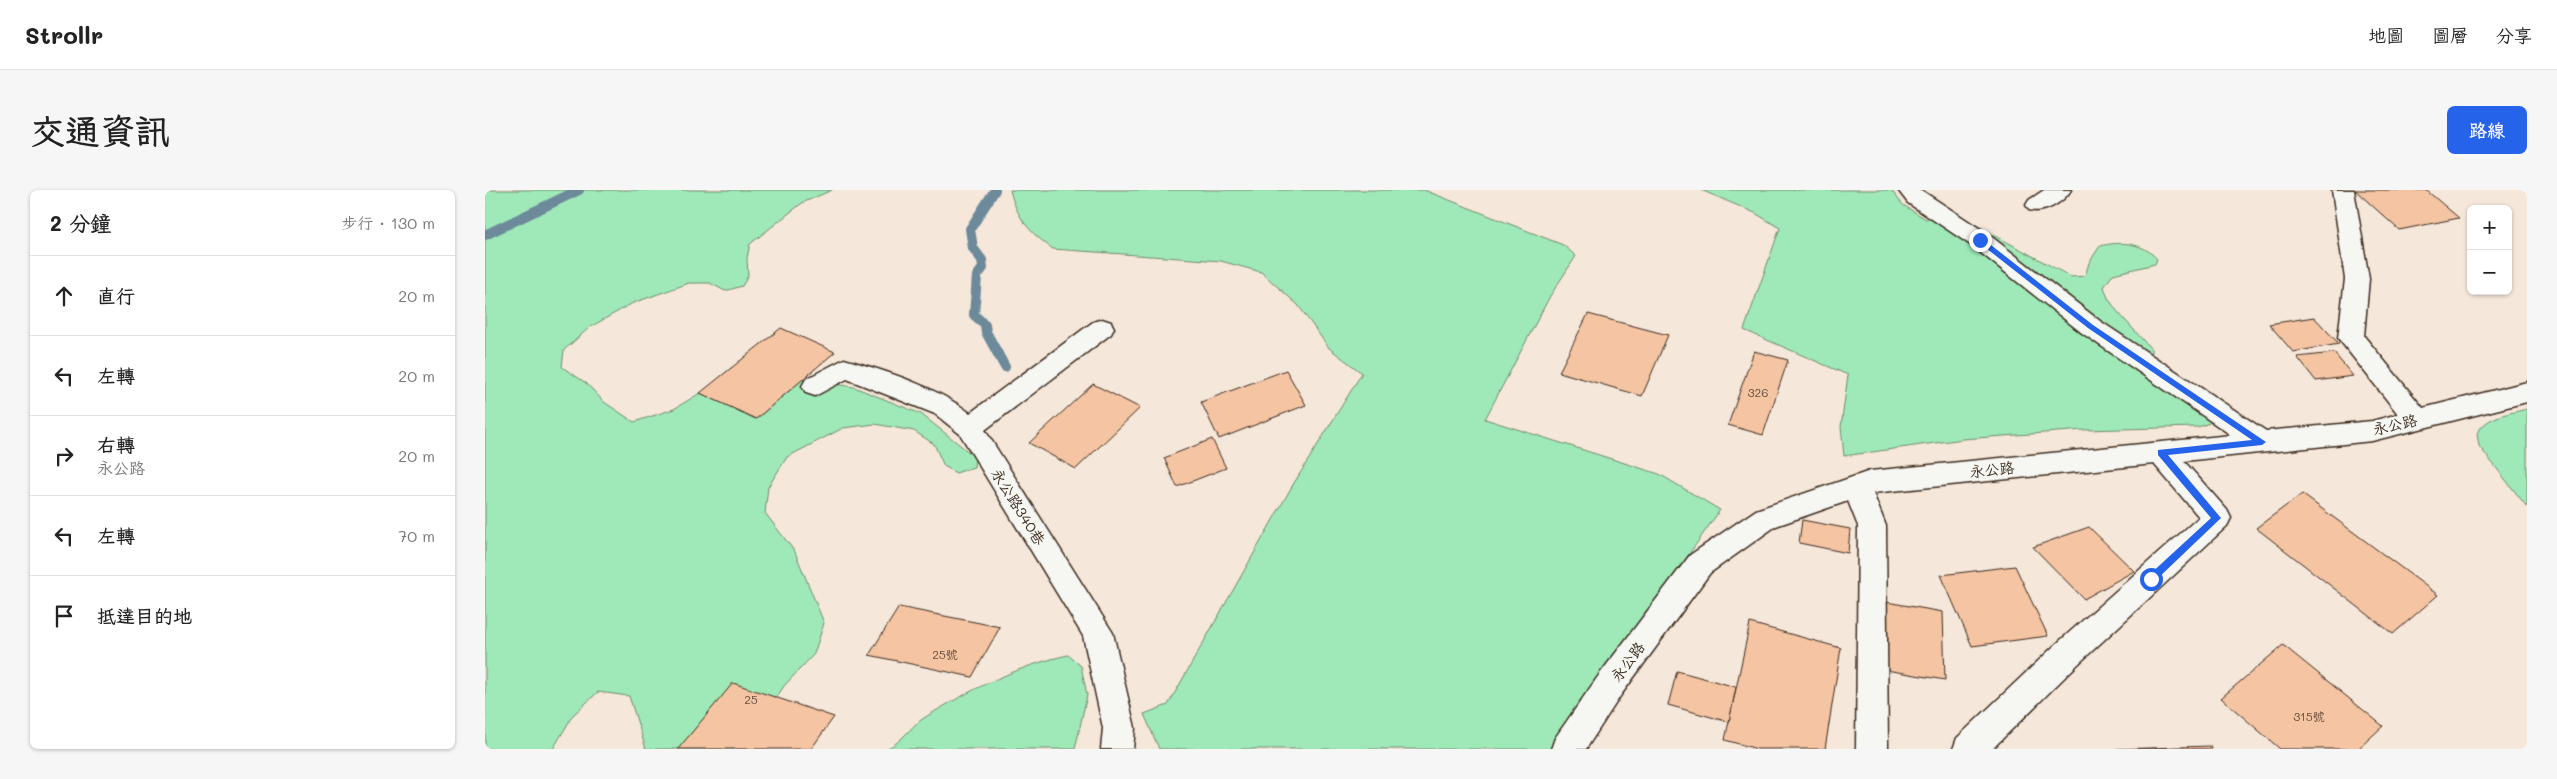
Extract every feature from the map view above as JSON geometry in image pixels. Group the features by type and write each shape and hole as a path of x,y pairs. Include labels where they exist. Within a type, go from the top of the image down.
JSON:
{"street":[{"path":"1909,190 1916,198 1980,240 2091,327 2262,442"},
{"path":"2037,205 2060,190"},
{"path":"2343,190 2357,279 2351,338 2418,420"},
{"path":"969,426 1012,398 1102,328"},
{"name":"永公路340巷","path":"815,386 844,369 869,376 944,407 969,426 1098,633 1119,728 1117,749"},
{"name":"永公路","path":"1567,749 1610,685 1700,564 1766,518 1870,482 2372,431 2527,392"},
{"path":"1969,749 2065,656 2217,518 2161,453"},
{"path":"1857,487 1872,526 1872,749"}],"green space":[{"path":"485,190 832,190 802,203 750,244 747,258 748,276 742,286 725,291 710,283 689,283 633,303 590,327 564,350 562,367 586,383 604,402 634,422 674,409 700,393 756,419 803,379 854,387 921,414 975,457 974,467 956,473 944,466 934,444 914,431 875,424 843,428 787,457 768,487 765,513 795,552 824,623 814,654 784,686 760,722 766,749 646,749 629,696 598,692 573,715 553,749 485,749"},
{"path":"1010,190 1424,190 1563,245 1576,256 1550,296 1485,419 1659,474 1720,510 1552,749 1159,749 1144,714 1168,705 1291,488 1362,373 1329,348 1298,305 1261,272 1221,261 1053,249 1037,237 1025,224 1016,209"},
{"path":"1701,190 1891,190 1903,205 1926,219 1965,219 2071,277 2085,276 2089,263 2100,246 2123,243 2145,249 2157,259 2155,264 2113,274 2104,287 2108,298 2151,349 2151,374 2212,422 2198,427 2084,430 1963,439 1844,456 1841,427 1848,375 1744,330 1780,228 1755,213"},
{"path":"2527,409 2527,507 2479,446 2477,433 2487,422 2493,419"},
{"path":"1068,655 1081,666 1087,695 1075,749 886,749 897,742 924,718 975,689 1030,666"}],"building":[{"path":"2355,190 2426,190 2459,218 2399,230"},
{"path":"1588,314 1668,335 1642,396 1559,372"},
{"path":"2314,317 2339,344 2293,352 2269,324"},
{"path":"781,328 835,352 756,419 700,393"},
{"path":"1754,351 1788,360 1763,435 1728,425"},
{"path":"2334,353 2353,376 2316,381 2297,357"},
{"path":"1286,370 1306,405 1219,439 1201,402"},
{"path":"1093,384 1140,408 1076,469 1029,443"},
{"path":"1212,439 1226,468 1177,487 1164,458"},
{"path":"2302,494 2438,595 2393,634 2256,528"},
{"path":"1802,520 1850,529 1848,553 1799,543"},
{"path":"2089,527 2134,571 2084,599 2033,547"},
{"path":"2015,566 2048,636 1972,646 1941,575"},
{"path":"1875,600 1943,612 1945,680 1874,668"},
{"path":"899,607 1000,627 972,677 869,655"},
{"path":"1750,623 1841,648 1825,749 1757,749 1725,740"},
{"path":"2283,645 2383,726 2358,749 2280,749 2221,698"},
{"path":"1677,671 1736,687 1729,722 1668,705"},
{"path":"733,683 834,717 811,749 678,749"},
{"path":"2211,746 2212,749 2117,749"}],"waterway":[{"path":"485,235 579,190"},
{"path":"981,321 974,315 977,276 983,268 982,260 973,248 970,229 995,190"},
{"path":"985,325 986,332 1005,367"}],"route":[{"path":"1980,240 2091,327 2262,442 2161,453 2217,518 2151,579"}]}
